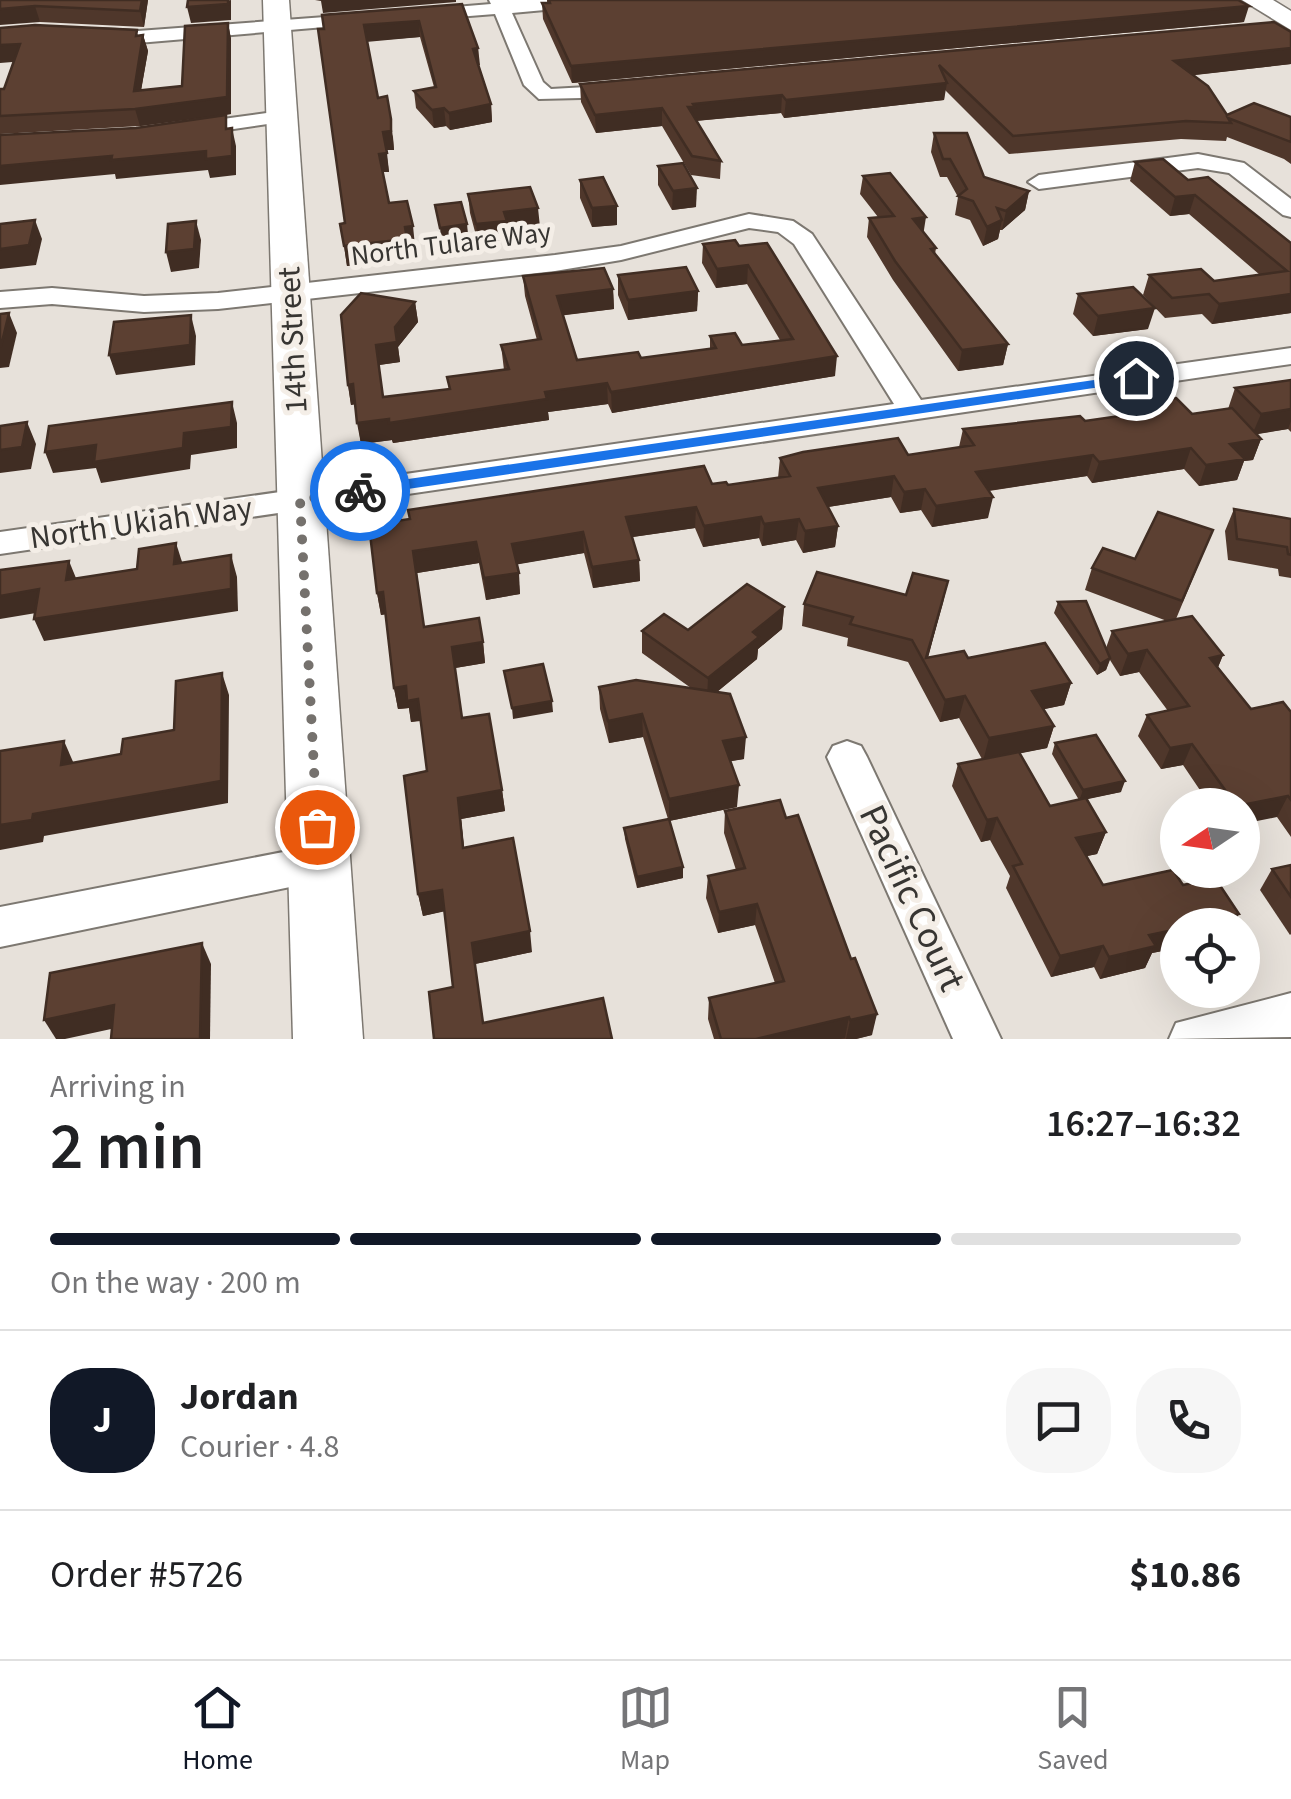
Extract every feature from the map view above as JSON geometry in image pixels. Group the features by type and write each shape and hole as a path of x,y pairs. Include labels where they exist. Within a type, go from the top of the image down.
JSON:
{"street":[{"path":"79,34 138,37 276,13 393,17 499,4 599,0"},
{"path":"1255,0 1285,26"},
{"path":"499,4 534,85 546,95 644,89"},
{"name":"14th Street","path":"276,13 328,1039"},
{"path":"159,133 281,117"},
{"path":"1039,182 1198,161 1236,168 1291,210"},
{"name":"North Tulare Way","path":"0,300 52,296 144,304 291,293 588,258 749,221 785,226 803,239 912,409"},
{"name":"North Ukiah Way","path":"0,542 1291,356"},
{"name":"Pacific Court","path":"848,758 977,1039"},
{"path":"0,927 319,863"},
{"path":"1193,1039 1291,1016"}],"building":[{"path":"0,0 142,0 140,11 35,6 0,9"},
{"path":"188,0 228,0 228,4 187,7"},
{"path":"549,0 1238,0 1249,6 571,66 542,3 550,3"},
{"path":"462,4 478,48 473,49 491,104 449,113 444,108 432,110 414,91 436,87 419,21 364,25 378,98 387,96 391,119 391,131 383,132 387,153 379,154 389,203 407,201 413,226 405,227 407,239 344,246 340,224 345,223 318,29 324,29 322,15"},
{"path":"1274,22 1291,32 1291,48 1174,61 1208,86 1227,115 1254,103 1291,117 1291,142 1228,118 1231,123 1186,121 1013,136 939,65 947,83 786,100 782,95 693,104 695,107 688,107 721,161 692,156 662,108 595,115 580,84"},
{"path":"228,23 227,97 135,109 0,116 0,89 4,89 20,44 0,45 0,28 35,25 137,30 136,36 143,35 134,91 182,86 185,26"},
{"path":"226,115 226,129 232,128 232,156 206,159 206,151 0,166 0,135 136,128"},
{"path":"934,133 967,133 984,177 1029,191 1006,211 997,208 1002,220 987,227 973,201 958,196 967,189 950,159 943,159"},
{"path":"1163,159 1188,180 1208,177 1291,243 1291,294 1219,304 1209,294 1172,298 1149,275 1201,269 1214,281 1287,271 1195,195 1175,197 1135,162"},
{"path":"683,163 697,188 673,191 658,166"},
{"path":"890,173 926,217 913,219 936,248 931,249 1008,344 962,350 895,261 869,218 894,216 863,176"},
{"path":"603,177 617,206 592,208 580,180"},
{"path":"530,187 538,208 504,212 507,221 476,224 468,194"},
{"path":"461,202 467,224 440,228 435,205"},
{"path":"35,220 29,245 0,249 0,224"},
{"path":"196,221 194,249 166,252 168,224"},
{"path":"735,240 739,246 767,243 837,356 611,392 607,383 545,392 547,399 389,423 389,419 357,423 353,384 348,385 341,315 361,293 415,302 395,327 397,342 376,345 383,397 450,389 447,377 509,369 501,345 541,339 523,276 604,268 613,289 557,296 577,360 638,352 641,358 716,348 710,336 735,333 742,345 793,339 748,265 717,269 703,244"},
{"path":"686,267 698,291 628,300 618,275"},
{"path":"1133,287 1155,308 1098,316 1078,294"},
{"path":"9,313 1,346 0,346 0,314"},
{"path":"191,315 190,345 109,355 114,322"},
{"path":"1291,380 1291,409 1261,414 1235,388"},
{"path":"1176,398 1192,414 1232,408 1261,439 1230,444 1245,459 1206,465 1191,448 1099,462 1093,455 976,472 993,497 936,506 925,489 904,492 894,476 818,488 838,526 805,531 799,519 764,524 761,517 704,526 696,507 626,517 639,560 592,567 583,532 512,544 519,573 484,578 476,542 413,551 424,627 479,618 483,642 452,647 462,718 489,714 502,790 458,798 463,848 513,838 530,931 472,943 483,1023 603,998 612,1039 434,1039 429,992 453,987 442,890 418,894 404,776 427,771 418,699 407,701 406,686 394,688 383,592 377,593 369,525 410,519 408,510 704,466 712,484 790,476 780,458 803,452 898,438 908,455 974,445 963,429 1080,416 1085,421 1155,411 1147,402"},
{"path":"232,402 231,427 184,433 183,448 94,462 96,445 45,452 49,426"},
{"path":"27,422 22,447 0,450 0,426"},
{"path":"1234,509 1291,519 1291,555 1287,547 1237,539"},
{"path":"1158,512 1213,530 1182,601 1092,568 1103,548 1135,559"},
{"path":"176,543 174,564 231,555 231,589 34,619 39,589 0,596 0,570 69,561 66,580 137,569 139,549"},
{"path":"817,572 906,595 913,573 948,581 926,658 964,651 968,658 1045,643 1071,683 1032,691 1054,726 989,738 965,696 945,700 912,640 850,624 853,617 804,604"},
{"path":"747,584 784,607 753,632 759,637 708,678 642,631 664,614 688,630"},
{"path":"1086,601 1110,658 1100,664 1058,602"},
{"path":"1192,616 1223,655 1210,658 1251,709 1283,702 1291,712 1291,800 1288,796 1260,801 1260,788 1224,788 1192,744 1170,748 1147,715 1189,706 1147,650 1128,654 1112,631"},
{"path":"543,664 552,701 512,708 504,671"},
{"path":"222,673 221,781 33,814 32,820 0,825 0,751 64,741 61,765 121,754 123,739 174,730 176,681"},
{"path":"636,680 730,694 746,737 723,741 739,785 669,799 642,714 608,721 599,687"},
{"path":"1096,735 1125,781 1083,790 1055,743"},
{"path":"1019,752 1050,806 1086,798 1106,832 1076,838 1103,885 1160,873 1160,888 1222,888 1235,908 1160,908 1160,933 1149,935 1156,946 1109,957 1103,946 1060,956 1013,866 1022,864 997,818 987,820 958,764"},
{"path":"780,800 786,818 798,815 851,959 855,958 877,1014 756,1039 721,1039 709,998 784,981 757,904 719,912 708,876 745,868 725,811"},
{"path":"669,819 683,867 637,877 624,828"},
{"path":"1291,865 1291,897 1272,869"},
{"path":"202,943 200,1039 111,1039 114,1005 44,1020 50,973"}],"way so far":[{"path":"317,827 300,500 360,491"}],"route":[{"path":"360,491 1136,378"}]}
